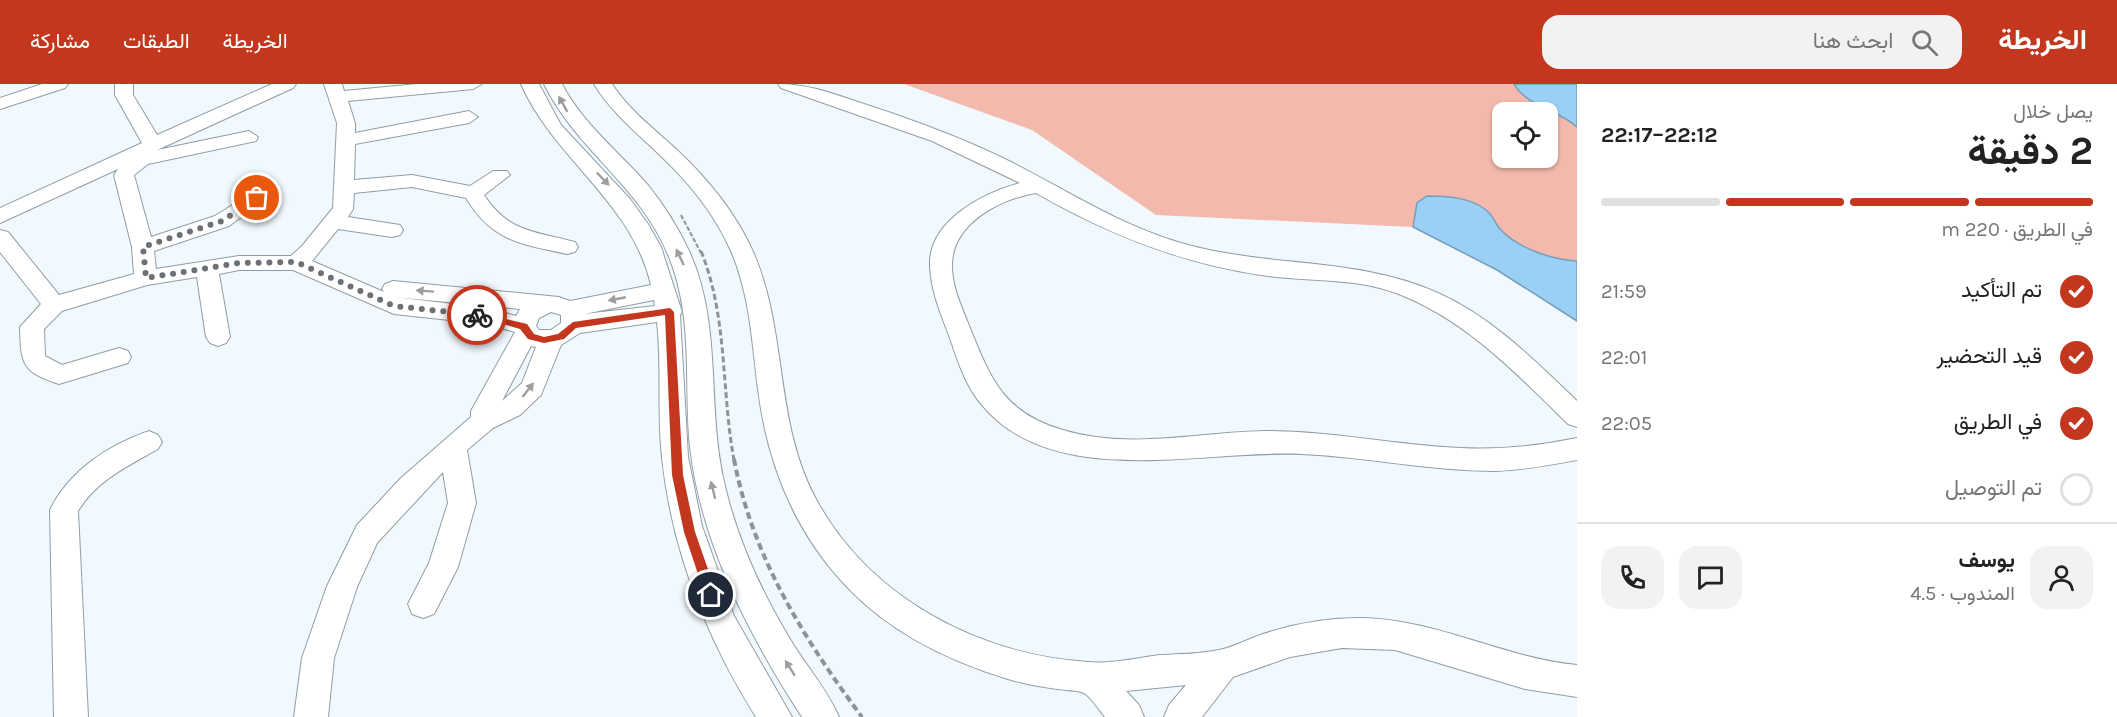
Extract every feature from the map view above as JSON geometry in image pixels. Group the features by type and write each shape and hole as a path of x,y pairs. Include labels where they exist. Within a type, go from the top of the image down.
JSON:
{"street":[{"path":"0,86 5,84"},
{"path":"0,104 59,84"},
{"path":"124,84 124,95 152,143"},
{"path":"0,216 60,192 152,143 286,84"},
{"path":"296,262 335,222 343,209 348,140 346,123 334,91 473,84"},
{"path":"531,84 537,101 565,141 607,183 627,209 649,246 667,301 675,456 689,532 720,617 742,661 775,717"},
{"path":"553,84 562,104 579,128 628,176 650,203 685,267 693,297 702,350 701,416 704,450 721,523 753,603 776,645 822,717"},
{"path":"603,84 611,97 633,121 699,184 723,216 743,253 758,295 777,422 787,467 809,515 842,564 890,608 951,644 1020,668 1092,678 1222,665 1304,638 1372,633 1405,637 1509,668 1577,681"},
{"path":"787,84 956,145 1040,186 1094,217 1136,236 1182,251 1232,263 1282,270 1330,271 1373,278 1416,292 1458,313 1496,339 1577,417"},
{"path":"348,140 469,117"},
{"path":"146,278 143,247 124,174 130,166 142,159 249,136"},
{"path":"1000,194 1013,172"},
{"path":"344,189 375,183 412,181 473,193 500,175"},
{"path":"1040,186 1000,194 968,215 951,235 943,254 941,281 978,384 998,406 1026,426 1058,440 1093,449 1130,452 1266,442 1316,444 1426,459 1456,459 1544,456 1577,449"},
{"path":"473,193 485,214 494,224 517,236 567,247"},
{"path":"143,247 222,221 257,198"},
{"path":"335,222 392,230"},
{"path":"0,237 54,305"},
{"path":"119,357 59,375 33,360 32,327 54,305 146,278 239,263 296,262 354,286 394,306 486,316 525,330 537,339 551,340 560,337 563,313"},
{"path":"207,269 218,336"},
{"path":"354,286 432,292 563,313"},
{"path":"484,421 484,411 525,330 529,313 563,313 693,297"},
{"path":"310,717 318,657 342,586 367,534 411,486 453,446 484,421 511,408 532,388 551,340"},
{"path":"71,717 64,510 76,489 93,472 150,442"},
{"path":"423,604 443,567 462,503 453,446"},
{"path":"1181,717 1222,665"},
{"path":"1092,678 1127,717"}],"shaded area":[{"path":"904,84 1577,84 1577,321 1497,270 1413,227 1156,215 1032,130"}],"water":[{"path":"1514,84 1577,84 1577,127 1558,115 1558,102 1532,102"},
{"path":"1427,196 1450,197 1473,202 1488,212 1500,229 1516,242 1536,252 1577,261 1577,321 1497,270 1413,227 1417,203"}],"way so far":[{"path":"257,198 222,221 143,247 146,278 239,263 296,262 354,286 394,306 477,315"}],"route":[{"path":"477,315 524,326 526,333 531,337 551,340 568,332 573,326 670,312 673,421 680,493 689,532 711,595"}]}
